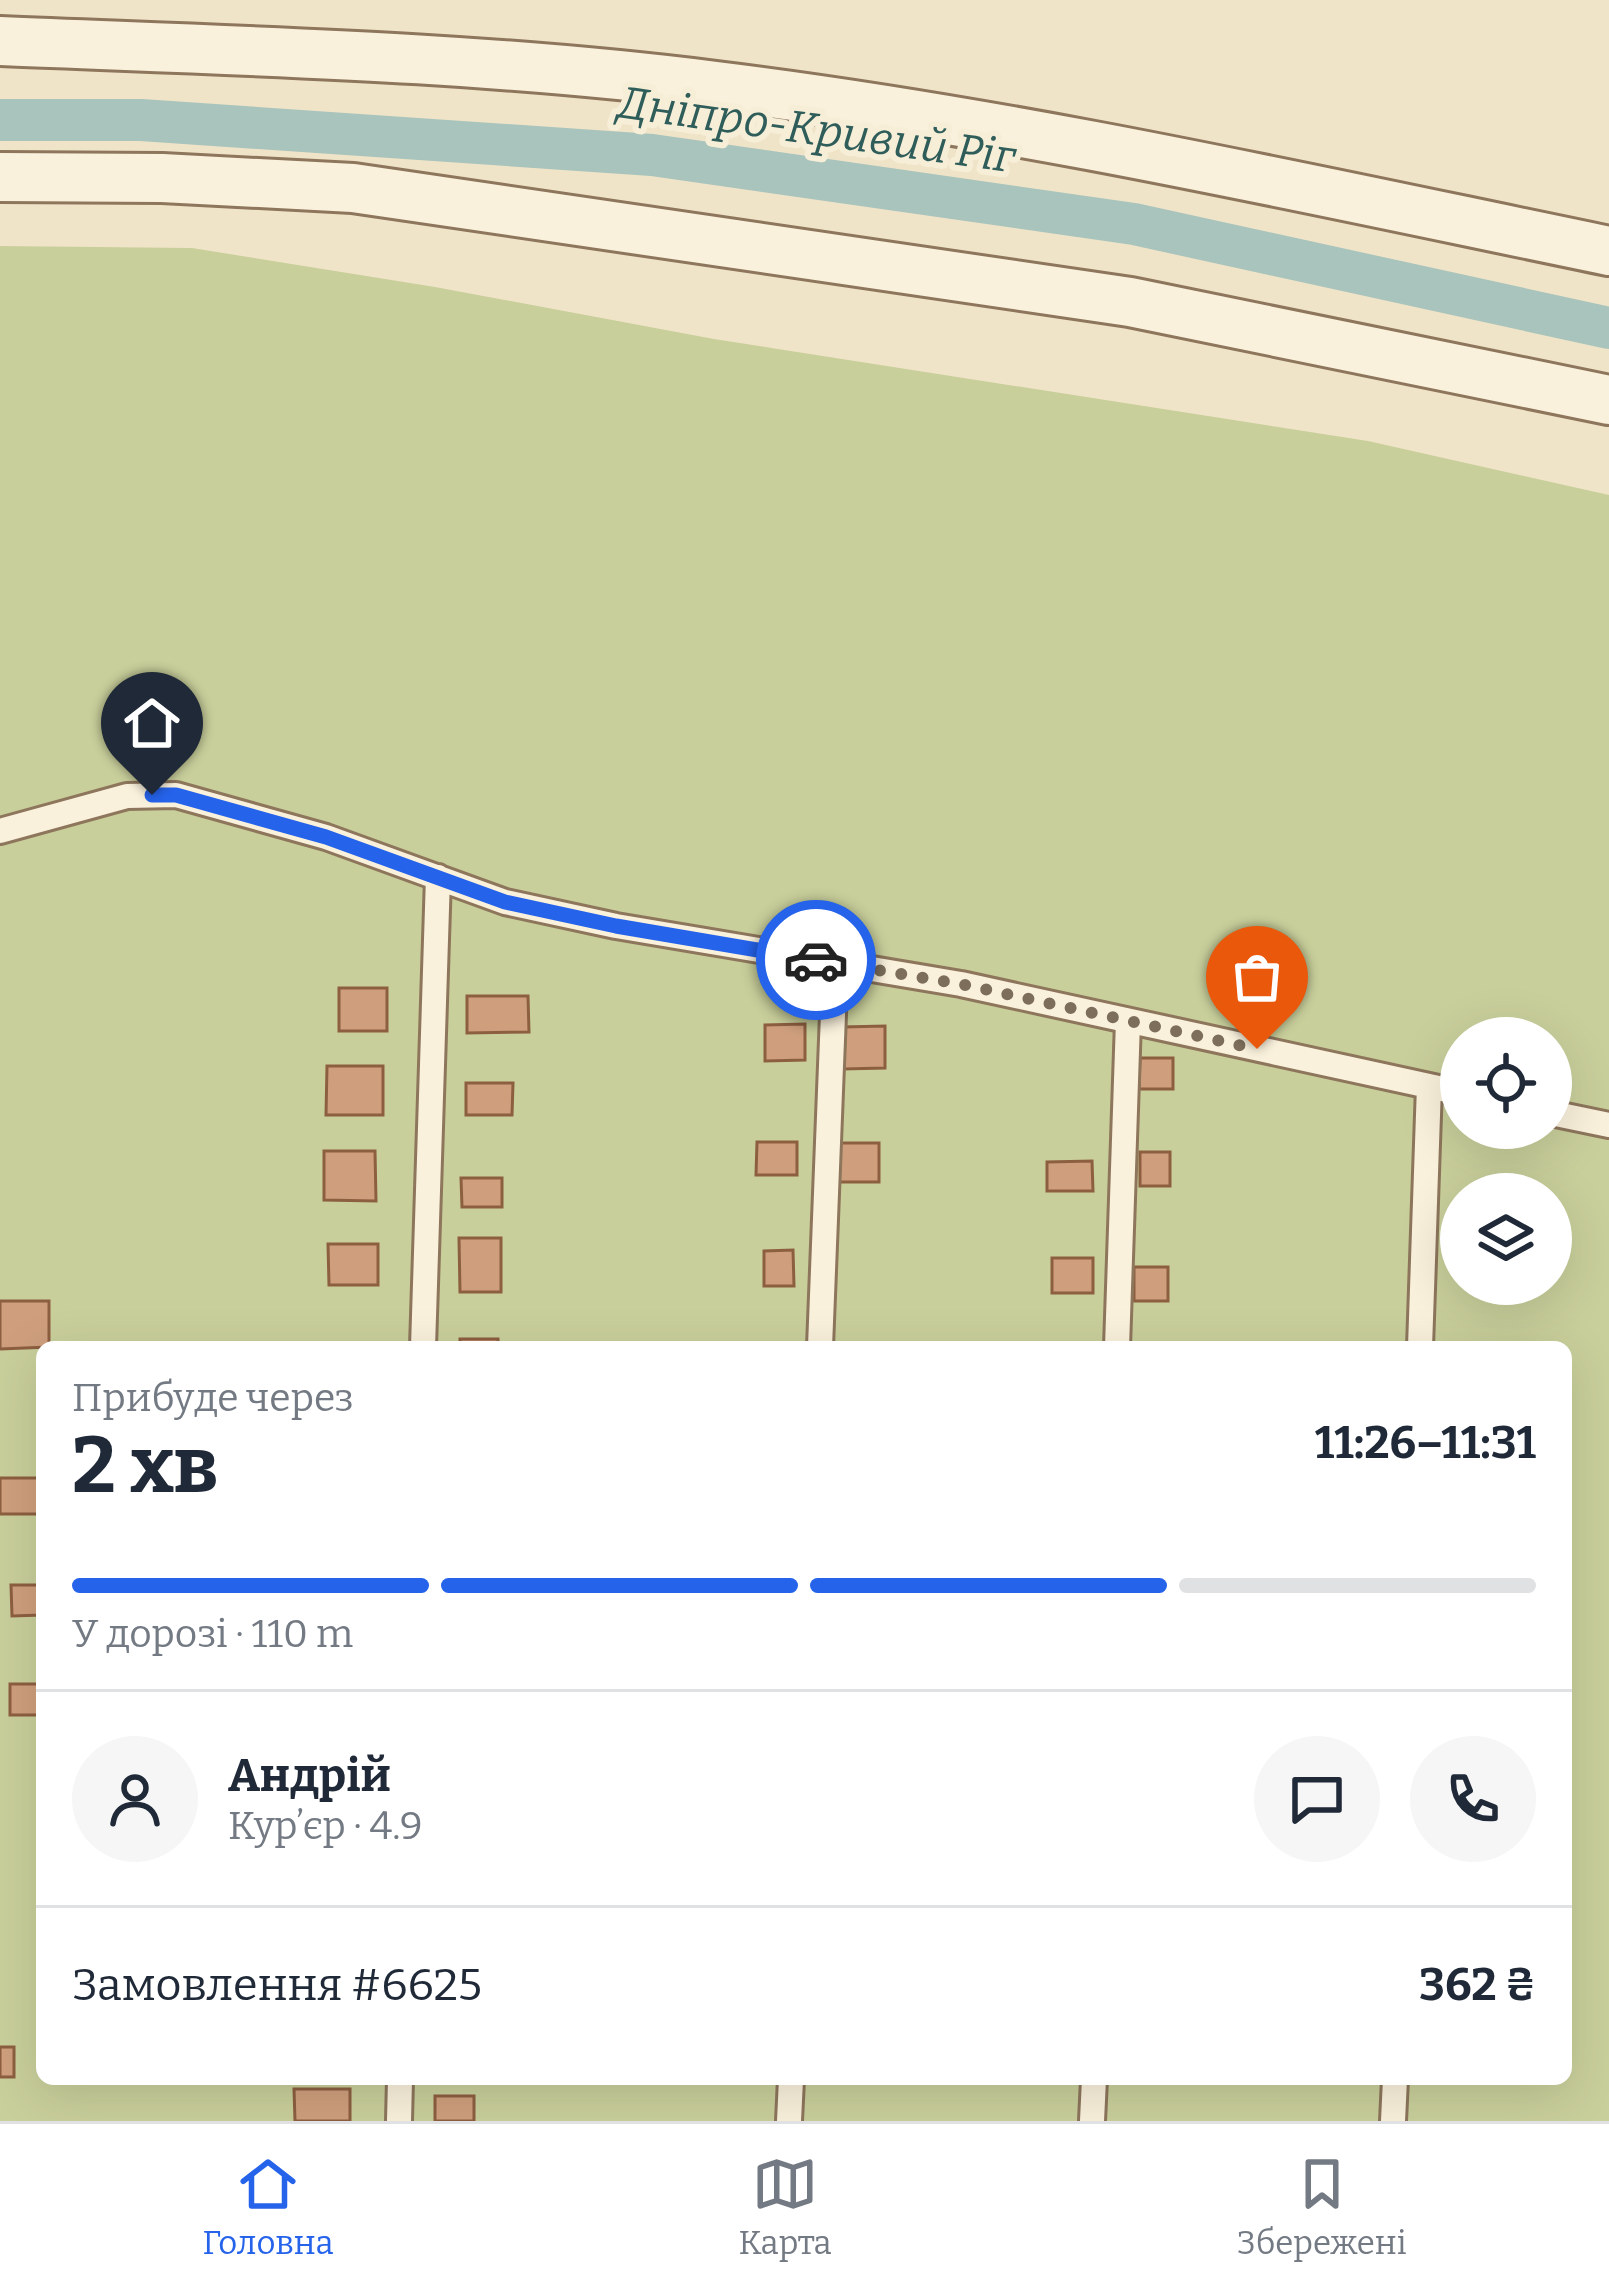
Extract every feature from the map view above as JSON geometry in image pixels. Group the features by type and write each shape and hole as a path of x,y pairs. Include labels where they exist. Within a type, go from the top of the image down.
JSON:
{"street":[{"path":"0,41 432,59 716,86 1065,139 1609,251"},
{"path":"0,177 162,178 353,188 1130,302 1609,400"}],"lane":[{"path":"0,831 127,796 176,795 326,837 505,902 961,984 1440,1088"},
{"path":"423,1341 438,877"},
{"path":"820,1341 835,963"},
{"path":"1118,1341 1128,1021"},
{"path":"1420,1341 1429,1086"},
{"path":"1572,1117 1609,1125"},
{"path":"398,2121 400,2085"},
{"path":"789,2121 790,2085"},
{"path":"1093,2121 1094,2085"},
{"path":"1393,2121 1395,2085"}],"green space":[{"path":"0,246 192,248 714,339 1368,441 1609,495 1609,2121 0,2121"}],"building":[{"path":"339,988 387,988 387,1031 339,1031"},
{"path":"467,996 528,996 529,1032 467,1033"},
{"path":"805,1024 805,1060 765,1061 765,1025"},
{"path":"885,1026 885,1068 843,1069 842,1027"},
{"path":"1140,1058 1173,1058 1173,1089 1139,1089"},
{"path":"327,1066 383,1066 383,1115 326,1115"},
{"path":"466,1083 513,1083 512,1115 466,1115"},
{"path":"757,1142 797,1142 797,1175 756,1175"},
{"path":"839,1143 879,1143 879,1182 839,1182"},
{"path":"324,1151 375,1151 376,1201 324,1200"},
{"path":"1140,1152 1170,1152 1170,1186 1140,1186"},
{"path":"1092,1161 1093,1191 1047,1191 1047,1162"},
{"path":"461,1178 502,1178 502,1207 462,1207"},
{"path":"459,1238 501,1238 501,1292 460,1292"},
{"path":"328,1244 378,1244 378,1285 329,1285"},
{"path":"793,1250 794,1286 764,1286 764,1251"},
{"path":"1052,1258 1093,1258 1093,1293 1052,1293"},
{"path":"1134,1267 1168,1267 1168,1301 1134,1301"},
{"path":"0,1301 49,1301 49,1341 36,1341 36,1348 0,1349"},
{"path":"0,1478 36,1478 36,1514 0,1514"},
{"path":"11,1585 36,1585 36,1615 12,1616"},
{"path":"10,1684 36,1684 36,1715 10,1715"},
{"path":"0,2047 14,2047 14,2077 0,2077"},
{"path":"294,2089 350,2089 350,2121 295,2121"},
{"path":"435,2096 474,2096 474,2121 435,2121"}],"waterway":[{"name":"Дніпро-Кривий Ріг","path":"0,120 141,120 652,155 1134,224 1609,328"}],"way so far":[{"path":"816,960 961,984 1257,1049"}],"route":[{"path":"152,795 176,795 326,837 505,902 816,960"}]}
